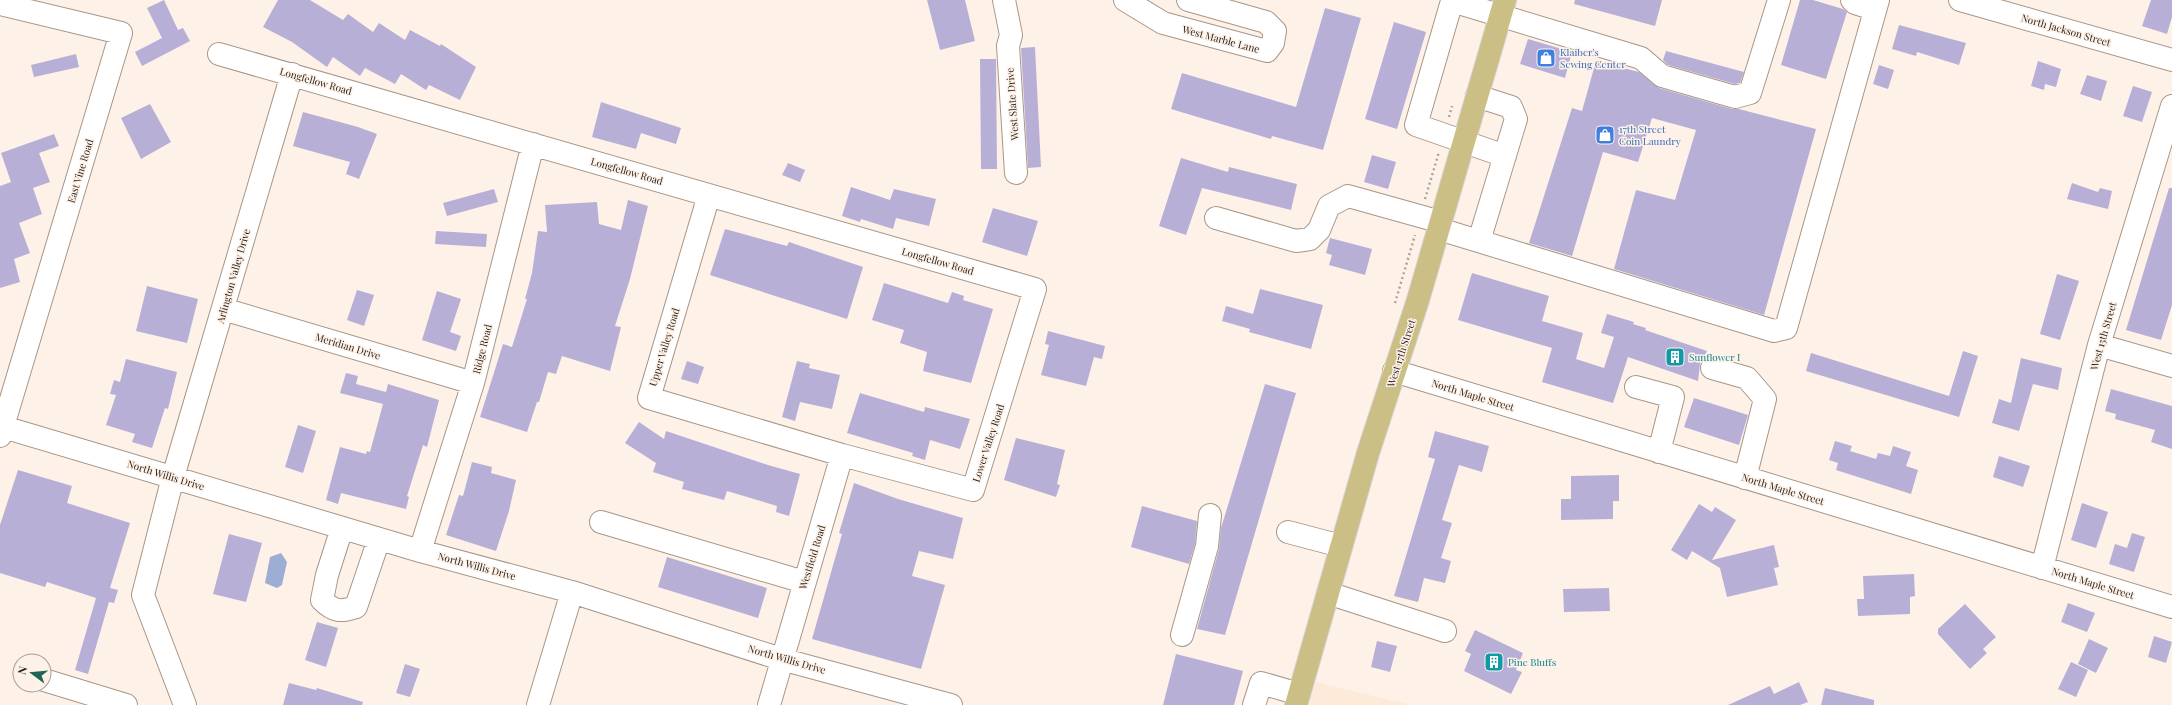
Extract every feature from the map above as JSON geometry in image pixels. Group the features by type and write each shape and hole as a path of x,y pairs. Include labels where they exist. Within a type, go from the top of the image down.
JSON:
{"main road":[{"name":"West 17th Street","path":"1297,700 1341,546 1440,225 1503,8"}],"street":[{"name":"West Slate Drive","path":"1004,0 1011,35 1008,46 1016,173"},
{"name":"West Marble Lane","path":"1135,3 1163,23 1266,51 1273,43 1275,30 1266,22 1188,0"},
{"path":"1505,156 1464,143 1444,134 1416,125 1452,1 1503,8 1641,58 1662,76 1735,97 1750,92 1779,0"},
{"path":"1216,218 1296,242 1310,239 1319,230 1329,206 1348,196 1440,225 1479,241 1774,332 1786,328 1876,5 1855,3 1852,0"},
{"name":"North Jackson Street","path":"1960,0 2172,60"},
{"name":"East Vine Road","path":"0,4 121,33 1,430"},
{"name":"Longfellow Road","path":"219,54 1035,289"},
{"name":"Arlington Valley Drive","path":"185,705 143,595 173,477 292,74"},
{"path":"1477,96 1511,107 1516,119 1479,241"},
{"name":"West 15th Street","path":"2042,568 2099,345 2172,106"},
{"name":"Ridge Road","path":"420,551 473,383 533,144"},
{"name":"Upper Valley Road","path":"709,195 649,398 842,455"},
{"name":"Lower Valley Road","path":"842,455 973,490 1035,289"},
{"name":"Meridian Drive","path":"223,309 473,383"},
{"path":"2099,345 2172,366"},
{"path":"1712,368 1747,378 1765,398 1745,478"},
{"name":"North Maple Street","path":"1394,371 2172,607"},
{"path":"1636,387 1673,397 1659,452"},
{"name":"North Willis Drive","path":"1,430 173,477 420,551 572,592 781,659 881,696 951,705"},
{"name":"Westfield Road","path":"769,705 781,659 842,455"},
{"path":"1182,635 1208,546 1210,515"},
{"path":"601,522 804,582"},
{"path":"342,528 326,575 322,600 330,607 343,612 356,607 379,539"},
{"path":"1288,532 1341,546"},
{"path":"538,705 572,592"},
{"path":"1328,593 1444,632"},
{"path":"52,682 126,705"},
{"path":"1254,705 1261,683 1297,700"}],"shaded area":[{"path":"1316,682 1411,705 1309,705"}],"water":[{"path":"281,553 287,562 282,585 277,588 265,583 270,557"}],"building":[{"path":"164,0 178,30 183,28 190,41 142,66 135,52 162,38 147,8"},
{"path":"278,0 310,0 343,20 348,14 373,32 379,23 405,40 410,30 440,46 441,44 476,67 460,100 429,85 426,90 401,74 395,84 365,68 360,76 333,57 327,67 292,42 263,27"},
{"path":"927,0 965,0 975,41 940,50"},
{"path":"1575,0 1662,0 1655,26 1574,4"},
{"path":"1800,0 1813,0 1843,9 1847,12 1826,79 1781,65"},
{"path":"2151,0 2172,0 2172,17 2167,34 2142,26"},
{"path":"1325,8 1361,18 1323,150 1272,136 1271,139 1171,109 1182,73 1296,107"},
{"path":"1394,22 1426,32 1397,129 1365,119"},
{"path":"1899,25 1966,43 1959,65 1917,52 1916,56 1892,49"},
{"path":"1528,39 1572,52 1565,78 1520,64"},
{"path":"1035,47 1041,167 1028,168 1021,48"},
{"path":"1666,51 1744,72 1740,83 1735,84 1668,65 1663,60"},
{"path":"76,54 79,67 34,77 31,65"},
{"path":"980,59 996,59 997,169 981,169"},
{"path":"1596,61 1639,72 1659,88 1732,109 1739,109 1816,129 1764,315 1614,269 1636,190 1675,200 1696,130 1652,118 1638,162 1603,152 1572,256 1529,243 1572,108 1582,111"},
{"path":"2038,61 2061,69 2056,87 2045,84 2044,90 2031,86"},
{"path":"1879,65 1894,70 1888,89 1873,84"},
{"path":"2087,75 2107,81 2101,101 2080,94"},
{"path":"2133,86 2152,92 2142,122 2123,116"},
{"path":"601,102 681,128 676,144 641,133 636,149 592,137"},
{"path":"150,104 171,142 141,159 121,118"},
{"path":"303,112 358,127 377,134 359,179 346,174 350,162 293,146"},
{"path":"54,134 59,146 39,153 50,182 33,188 42,214 19,223 30,253 14,259 20,282 0,288 0,186 11,182 1,153"},
{"path":"1372,155 1396,162 1388,189 1364,182"},
{"path":"1181,158 1228,172 1229,167 1297,184 1291,210 1202,188 1186,235 1159,226"},
{"path":"788,163 805,170 800,182 782,175"},
{"path":"2072,183 2098,192 2100,188 2112,191 2108,209 2067,199"},
{"path":"851,187 890,200 894,189 936,199 929,226 896,218 893,229 861,219 860,222 842,216"},
{"path":"2169,188 2172,188 2172,305 2161,340 2126,330"},
{"path":"494,189 498,202 447,216 443,203"},
{"path":"628,200 648,206 630,279 615,326 621,327 610,371 562,356 556,374 548,372 539,402 537,402 527,432 480,417 503,344 512,347 527,299 525,299 532,273 538,231 547,232 545,205 597,202 599,224 621,230"},
{"path":"993,208 1038,221 1027,256 982,242"},
{"path":"725,229 787,246 789,242 863,267 847,319 710,275"},
{"path":"436,231 487,234 486,247 435,244"},
{"path":"1330,238 1372,249 1365,275 1329,265 1332,255 1326,253"},
{"path":"1472,273 1549,296 1542,321 1583,333 1576,359 1604,368 1614,337 1601,333 1607,314 1634,322 1633,324 1646,328 1645,330 1707,351 1700,364 1698,381 1628,357 1613,403 1542,382 1552,348 1458,320"},
{"path":"2057,274 2079,281 2060,340 2040,334"},
{"path":"884,283 948,303 952,292 964,296 963,300 993,309 971,383 923,371 927,352 900,343 904,330 872,320"},
{"path":"147,286 198,299 187,343 136,331"},
{"path":"1260,289 1323,305 1311,349 1249,332 1250,329 1222,321 1226,306 1253,314"},
{"path":"357,290 374,295 364,326 347,320"},
{"path":"437,291 461,299 450,332 461,336 456,351 422,340"},
{"path":"1048,331 1105,346 1102,359 1094,357 1086,386 1041,375 1049,345 1045,344"},
{"path":"1963,351 1978,356 1959,417 1806,371 1811,353 1949,396"},
{"path":"2021,358 2062,368 2058,390 2033,384 2019,431 1992,423 1999,399 2011,403"},
{"path":"126,359 177,372 168,409 165,408 152,448 132,442 135,434 106,425 116,395 110,394 114,380 120,382"},
{"path":"687,361 704,367 698,384 681,379"},
{"path":"797,361 810,364 809,368 840,375 832,409 800,402 795,421 782,417"},
{"path":"346,373 358,376 356,384 386,392 388,384 439,400 427,447 423,445 407,496 409,497 406,509 341,493 338,504 326,500 340,447 366,454 367,451 370,452 383,404 340,393"},
{"path":"1265,384 1296,393 1225,635 1197,629 1219,549 1221,528"},
{"path":"2111,389 2172,406 2172,449 2151,442 2155,430 2115,419 2116,414 2105,411"},
{"path":"860,393 924,412 925,407 970,419 960,449 930,440 925,460 912,456 913,453 847,433"},
{"path":"1694,398 1748,415 1739,445 1684,427"},
{"path":"639,422 664,439 666,431 768,465 800,474 789,516 776,512 777,506 727,491 724,500 682,489 684,482 653,472 656,463 625,443"},
{"path":"298,425 316,431 303,473 285,467"},
{"path":"1435,431 1489,446 1482,472 1459,465 1442,520 1452,523 1441,558 1451,561 1445,583 1424,578 1418,602 1394,596 1435,459 1428,457"},
{"path":"1016,438 1065,450 1057,484 1060,485 1056,497 1004,480"},
{"path":"1835,441 1852,446 1850,451 1876,459 1878,453 1890,456 1893,446 1911,452 1906,466 1918,470 1911,494 1836,470 1838,463 1829,460"},
{"path":"1999,456 2030,466 2023,487 1993,477"},
{"path":"472,462 492,467 491,473 516,480 509,511 496,551 446,535 459,495 463,496"},
{"path":"18,470 72,486 67,503 130,523 110,588 118,590 114,603 109,602 88,674 75,670 96,598 47,582 45,587 0,573 0,525"},
{"path":"1619,475 1619,501 1613,501 1613,519 1561,520 1561,499 1571,499 1571,476"},
{"path":"854,483 898,499 963,518 953,559 919,551 912,576 945,585 921,669 812,639 842,534 839,533"},
{"path":"2082,503 2108,512 2096,548 2071,540"},
{"path":"1699,504 1712,512 1715,507 1736,520 1712,560 1774,545 1779,567 1774,568 1778,585 1727,597 1720,568 1692,551 1687,560 1671,550"},
{"path":"1142,506 1197,521 1195,544 1189,564 1131,547"},
{"path":"2132,533 2145,537 2134,572 2109,564 2115,544 2127,548"},
{"path":"229,534 262,543 246,602 213,594"},
{"path":"667,557 767,588 758,618 658,587"},
{"path":"1914,574 1915,596 1910,597 1910,614 1858,616 1857,599 1864,599 1863,576"},
{"path":"1609,588 1610,611 1564,612 1563,589"},
{"path":"2068,603 2095,613 2087,632 2061,622"},
{"path":"1965,604 1996,637 1983,649 1987,653 1970,669 1938,634 1938,629"},
{"path":"317,622 338,628 326,667 305,660"},
{"name":"Pine Bluffs","path":"1475,630 1523,653 1516,670 1522,672 1511,694 1464,671 1471,654 1465,651"},
{"path":"2154,636 2172,642 2166,663 2148,657"},
{"path":"2089,639 2108,648 2096,673 2078,664"},
{"path":"1377,641 1397,646 1390,672 1371,667"},
{"path":"1176,654 1243,671 1234,705 1163,705"},
{"path":"2071,662 2088,670 2076,697 2058,689"},
{"path":"405,664 420,669 410,697 396,693"},
{"path":"1799,682 1808,702 1800,705 1728,705 1770,686 1774,694"},
{"path":"289,683 316,690 317,688 363,702 362,705 283,705"},
{"path":"1825,688 1874,700 1874,705 1821,705"}],"place":[{"name":"Klaiber's Sewing Center","path":"1546,58"},
{"name":"17th Street Coin Laundry","path":"1605,135"},
{"name":"Sunflower I","path":"1675,357"},
{"name":"Pine Bluffs","path":"1494,662"}]}
